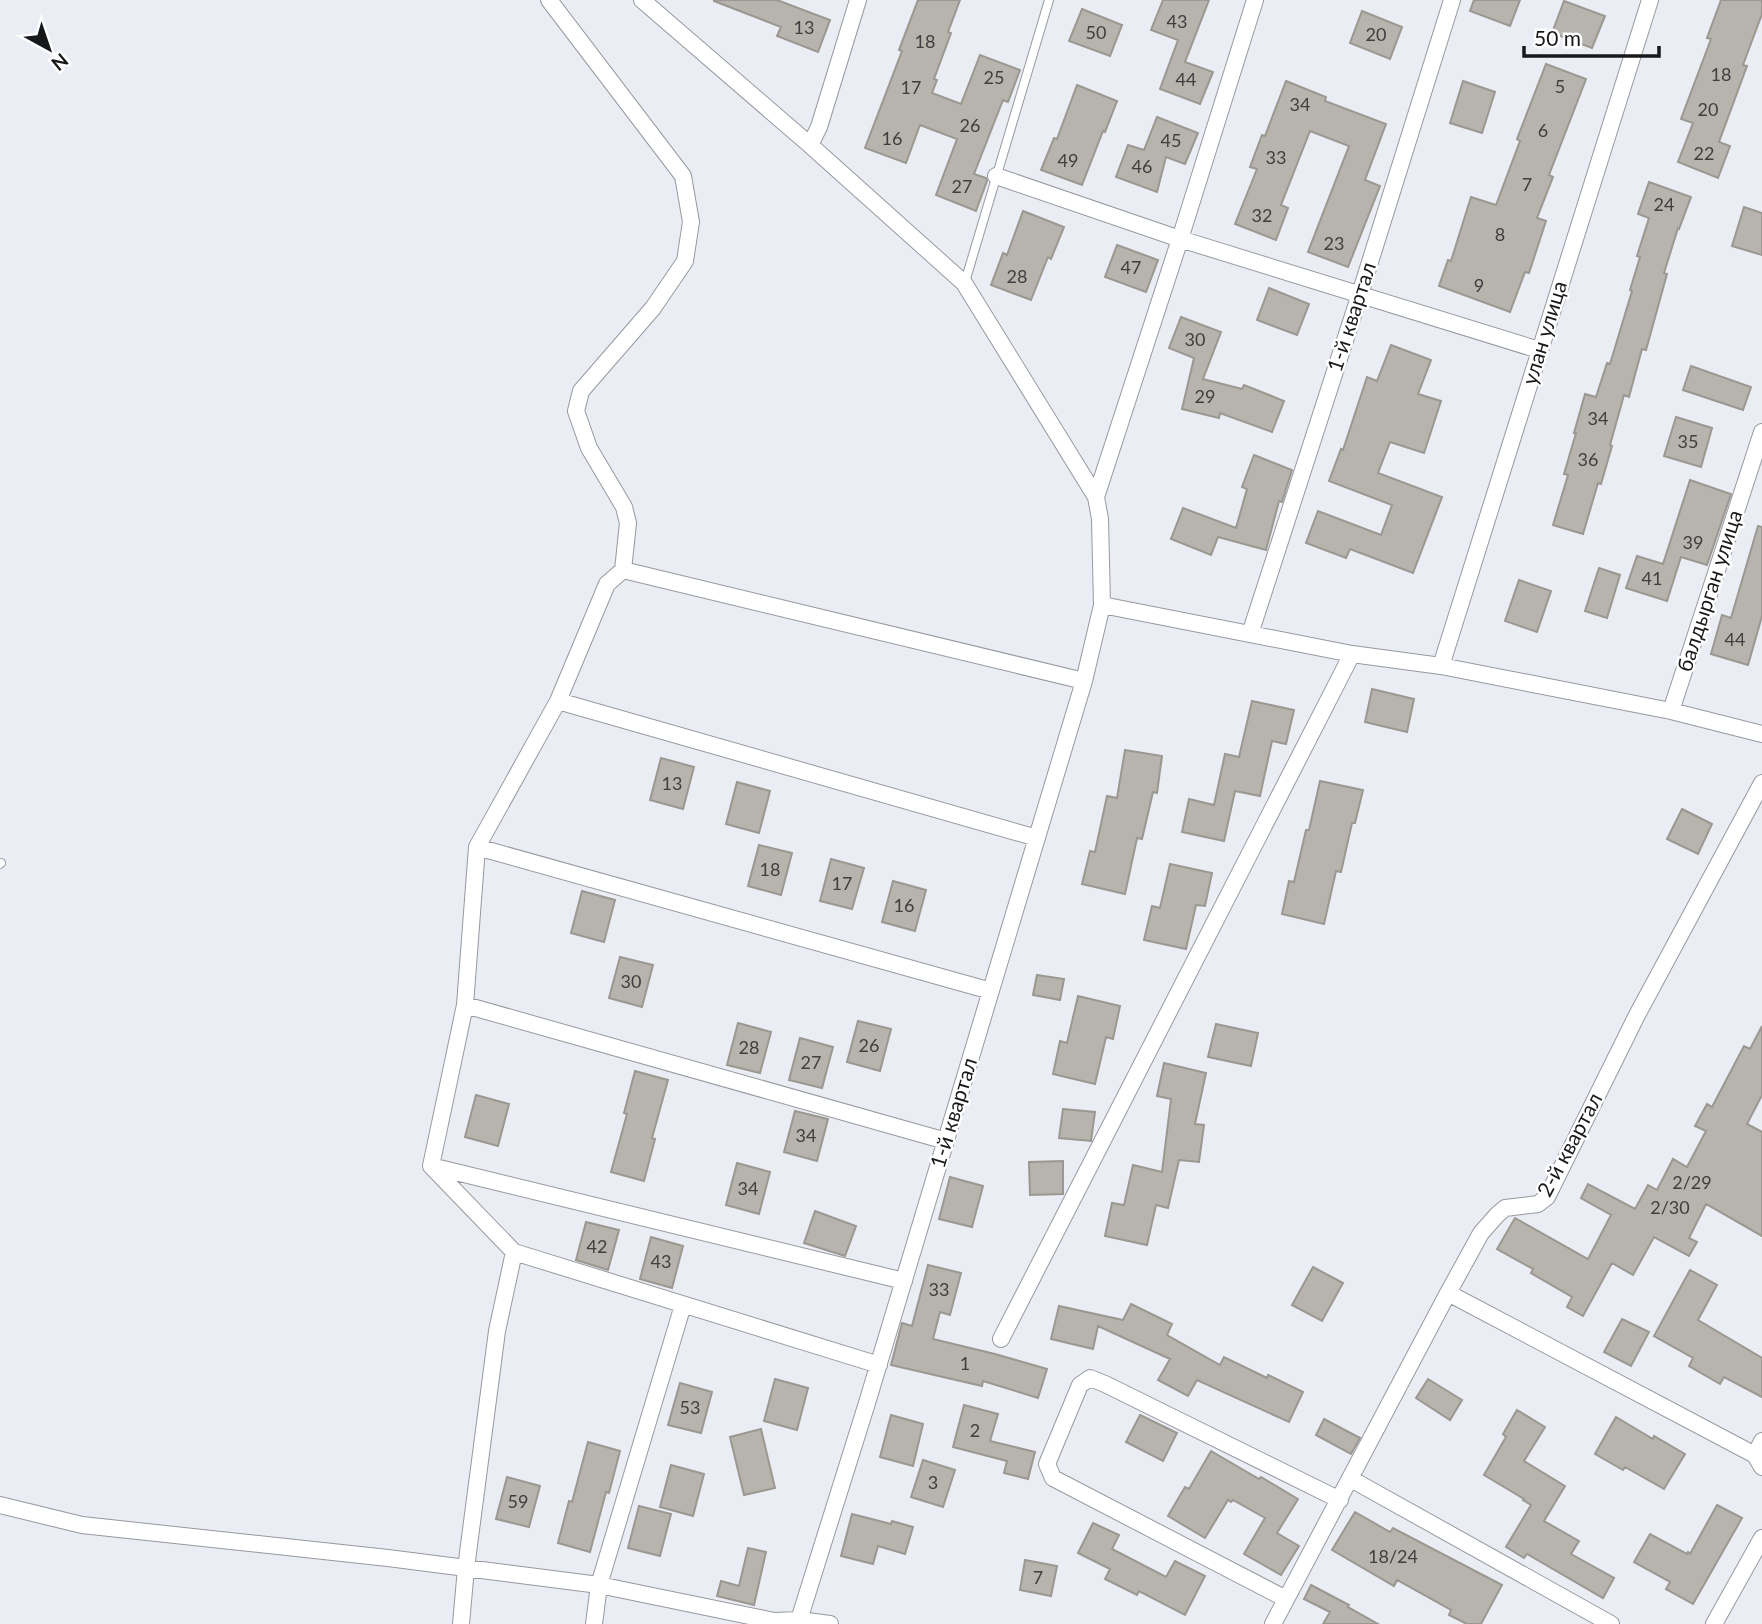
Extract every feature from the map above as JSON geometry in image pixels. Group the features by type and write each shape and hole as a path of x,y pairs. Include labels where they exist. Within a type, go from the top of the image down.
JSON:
{"street":[{"path":"430,1166 465,1005 477,847 558,701 607,584 624,570 628,523 624,507 589,448 576,411 581,391 653,308 685,261 691,222 683,176 549,0"},
{"path":"810,145 819,127 858,0"},
{"path":"1096,496 1181,239 1255,0"},
{"name":"1-й квартал","path":"1250,634 1452,0"},
{"name":"улан улица","path":"1441,666 1650,0"},
{"path":"652,4 964,283 1096,496"},
{"path":"996,176 1181,239 1539,350"},
{"name":"балдырган улица","path":"1671,711 1762,432"},
{"name":"1-й квартал","path":"799,1620 879,1365 1084,681 1102,605 1100,519 1096,496"},
{"path":"624,570 1084,681"},
{"path":"1102,605 1352,654 1441,666 1671,711 1762,734"},
{"path":"1001,1339 1352,654"},
{"path":"558,701 1037,838"},
{"name":"2-й квартал","path":"1273,1624 1481,1233 1506,1208 1538,1204 1547,1198 1637,1015 1762,783"},
{"path":"477,847 991,991"},
{"path":"465,1005 946,1141"},
{"path":"430,1166 514,1252 879,1365"},
{"path":"430,1166 904,1281"},
{"path":"461,1624 497,1331 514,1252"},
{"path":"1448,1293 1760,1454"},
{"path":"594,1624 599,1585 683,1304"},
{"path":"1286,1599 1053,1478 1046,1464 1080,1385 1090,1378 1105,1384 1340,1500"},
{"path":"1351,1479 1611,1624"},
{"path":"0,1505 82,1525 374,1556 599,1585 774,1623 799,1620 830,1624"},
{"path":"1714,1624 1762,1538"}],"lane":[{"path":"964,283 1049,0"}],"building":[{"path":"714,0 777,0 830,20 818,52 777,36 781,27"},
{"path":"918,0 960,0 948,32 951,33 934,79 937,80 932,93 961,104 980,55 1020,70 1008,102 1003,100 974,174 986,178 987,181 976,211 936,195 957,139 920,125 906,163 865,148 902,51 899,50"},
{"path":"1163,0 1209,0 1185,62 1213,72 1200,104 1160,89 1178,40 1151,30"},
{"path":"1474,0 1520,0 1510,26 1470,11"},
{"path":"1721,0 1762,0 1762,14 1743,65 1747,66 1719,142 1730,146 1718,178 1678,162 1693,123 1681,119 1711,39 1707,38"},
{"path":"1564,1 1605,16 1592,48 1552,33"},
{"path":"1082,9 1122,25 1110,56 1069,41"},
{"path":"1362,11 1402,27 1390,59 1350,43"},
{"path":"1546,64 1586,79 1549,175 1553,177 1537,218 1546,221 1529,273 1525,272 1510,312 1439,286 1448,260 1451,261 1471,197 1496,205 1520,141 1517,139"},
{"path":"1286,81 1326,97 1325,101 1386,124 1365,180 1380,186 1348,267 1308,252 1349,146 1310,131 1281,205 1288,208 1276,240 1235,224 1257,169 1250,167"},
{"path":"1463,81 1495,92 1482,133 1450,123"},
{"path":"1077,85 1117,101 1082,185 1041,170 1054,138 1057,139"},
{"path":"1157,117 1198,133 1185,164 1166,157 1157,192 1116,177 1128,145 1144,150"},
{"path":"1649,182 1691,197 1664,273 1667,274 1646,350 1642,349 1629,397 1624,395 1601,484 1598,483 1583,534 1553,525 1568,475 1564,474 1585,394 1596,397 1607,363 1610,364 1632,291 1630,290 1640,257 1637,256 1649,218 1638,214"},
{"path":"1744,207 1762,213 1762,255 1732,246"},
{"path":"1023,211 1064,227 1051,259 1048,257 1031,300 991,285 1003,253 1007,255"},
{"path":"1117,245 1158,260 1146,292 1105,277"},
{"path":"1269,288 1309,304 1297,335 1257,320"},
{"path":"1181,317 1221,332 1203,379 1242,389 1244,385 1284,401 1272,432 1220,413 1219,418 1182,409 1194,358 1169,348"},
{"path":"1391,345 1431,360 1418,394 1441,401 1424,453 1390,442 1378,473 1442,497 1413,573 1350,549 1346,558 1306,543 1318,511 1381,535 1392,505 1329,481 1341,449 1343,450 1367,377 1377,381"},
{"path":"1691,366 1751,387 1743,410 1683,390"},
{"path":"1676,417 1712,428 1701,467 1664,456"},
{"path":"1254,455 1292,470 1282,502 1279,501 1266,550 1218,537 1211,555 1171,539 1183,508 1236,528 1247,489 1242,487"},
{"path":"1690,480 1731,494 1707,565 1681,557 1667,601 1626,588 1637,556 1663,564"},
{"path":"1758,526 1762,527 1762,616 1748,665 1711,654 1722,615 1731,618"},
{"path":"1599,568 1620,575 1607,618 1585,611"},
{"path":"1519,580 1551,591 1537,632 1505,621"},
{"path":"1372,689 1414,699 1407,732 1365,722"},
{"path":"1252,701 1294,710 1286,744 1272,741 1260,796 1235,791 1224,841 1182,832 1189,799 1214,805 1225,754 1239,757"},
{"path":"1125,750 1162,756 1157,793 1153,792 1142,839 1137,838 1125,894 1082,884 1090,851 1095,852 1107,796 1117,798"},
{"path":"661,758 694,767 683,809 650,800"},
{"path":"1320,781 1363,790 1341,872 1336,871 1324,924 1282,914 1289,881 1294,882 1306,830 1309,830"},
{"path":"737,782 770,791 759,833 726,824"},
{"path":"1682,809 1712,824 1698,854 1667,839"},
{"path":"759,845 792,853 781,895 748,886"},
{"path":"831,859 864,868 852,909 820,901"},
{"path":"1170,864 1212,873 1205,906 1196,905 1186,949 1144,940 1152,906 1160,908"},
{"path":"893,881 926,890 915,931 882,922"},
{"path":"582,891 615,900 604,942 571,933"},
{"path":"620,957 653,965 642,1007 609,998"},
{"path":"1037,975 1064,979 1060,1000 1033,995"},
{"path":"1078,996 1120,1006 1113,1039 1106,1037 1095,1084 1053,1074 1060,1041 1067,1043"},
{"path":"858,1021 891,1029 880,1071 847,1062"},
{"path":"738,1023 771,1032 760,1073 727,1065"},
{"path":"1216,1024 1258,1033 1251,1066 1208,1057"},
{"path":"1762,1026 1762,1095 1747,1124 1762,1132 1762,1236 1706,1204 1689,1238 1697,1242 1689,1256 1654,1237 1633,1275 1612,1263 1583,1316 1567,1307 1572,1297 1531,1273 1533,1269 1497,1249 1515,1218 1588,1259 1611,1215 1581,1198 1588,1184 1635,1209 1648,1185 1657,1190 1673,1159 1687,1167 1706,1131 1695,1126 1707,1104 1712,1107 1744,1046 1750,1049"},
{"path":"800,1038 833,1047 822,1088 789,1080"},
{"path":"1164,1063 1206,1073 1195,1124 1204,1125 1199,1162 1179,1160 1168,1208 1156,1205 1147,1245 1105,1236 1112,1203 1124,1205 1133,1165 1162,1172 1171,1099 1157,1096"},
{"path":"635,1071 668,1080 652,1138 655,1139 644,1181 611,1172 627,1114 624,1113"},
{"path":"476,1095 509,1104 498,1146 465,1137"},
{"path":"1063,1109 1095,1112 1091,1141 1059,1138"},
{"path":"795,1111 828,1119 817,1161 784,1152"},
{"path":"1063,1161 1063,1194 1030,1195 1029,1162"},
{"path":"737,1163 770,1172 759,1214 726,1205"},
{"path":"950,1177 983,1186 972,1227 939,1219"},
{"path":"815,1211 856,1226 845,1256 804,1243"},
{"path":"586,1222 619,1230 608,1270 576,1260"},
{"path":"651,1237 683,1246 672,1288 640,1279"},
{"path":"928,1265 961,1273 950,1315 940,1312 933,1339 1047,1369 1038,1398 983,1381 982,1386 891,1365 902,1323 912,1326"},
{"path":"1313,1267 1343,1283 1322,1321 1292,1305"},
{"path":"1690,1270 1717,1285 1698,1320 1762,1358 1762,1397 1724,1377 1720,1384 1689,1366 1693,1358 1654,1336"},
{"path":"1131,1304 1172,1324 1167,1335 1220,1365 1224,1357 1303,1392 1289,1422 1197,1380 1188,1396 1158,1380 1170,1359 1098,1326 1093,1349 1051,1339 1059,1306 1123,1320"},
{"path":"1622,1319 1649,1332 1631,1366 1604,1352"},
{"path":"775,1379 808,1388 797,1430 764,1421"},
{"path":"1428,1379 1462,1400 1450,1420 1416,1398"},
{"path":"680,1383 712,1392 701,1433 668,1425"},
{"path":"964,1405 998,1414 990,1441 1035,1452 1028,1479 1004,1473 1007,1461 953,1447"},
{"path":"1517,1410 1545,1427 1524,1461 1565,1486 1544,1521 1579,1541 1571,1554 1614,1578 1603,1598 1527,1554 1524,1558 1506,1547 1531,1505 1484,1475 1506,1437 1503,1434"},
{"path":"891,1415 923,1424 913,1466 880,1457"},
{"path":"1140,1415 1177,1433 1163,1461 1126,1442"},
{"path":"1616,1417 1685,1454 1664,1489 1595,1454"},
{"path":"1324,1419 1360,1438 1351,1454 1316,1435"},
{"path":"761,1429 775,1488 744,1495 730,1437"},
{"path":"588,1442 620,1451 590,1552 558,1543"},
{"path":"1211,1451 1298,1499 1277,1533 1299,1546 1281,1575 1244,1554 1265,1518 1233,1500 1228,1500 1205,1538 1168,1516 1185,1487 1189,1489"},
{"path":"923,1460 955,1470 943,1507 911,1497"},
{"path":"671,1465 704,1474 693,1516 660,1507"},
{"path":"507,1477 540,1486 529,1527 496,1519"},
{"path":"1717,1505 1742,1518 1693,1604 1666,1589 1670,1582 1634,1562 1650,1534 1690,1554"},
{"path":"639,1506 671,1514 660,1556 628,1548"},
{"path":"1355,1512 1390,1532 1393,1528 1502,1585 1481,1624 1467,1624 1449,1615 1451,1610 1397,1580 1394,1586 1332,1550"},
{"path":"852,1514 913,1527 905,1554 878,1546 873,1564 841,1556"},
{"path":"1093,1523 1119,1535 1112,1549 1166,1577 1175,1561 1205,1576 1185,1615 1139,1591 1137,1595 1105,1579 1110,1569 1078,1553"},
{"path":"748,1548 766,1552 754,1605 717,1596 721,1581 739,1586"},
{"path":"1025,1560 1057,1566 1051,1596 1020,1590"},
{"path":"1311,1585 1378,1624 1323,1624 1330,1612 1304,1599"}]}
